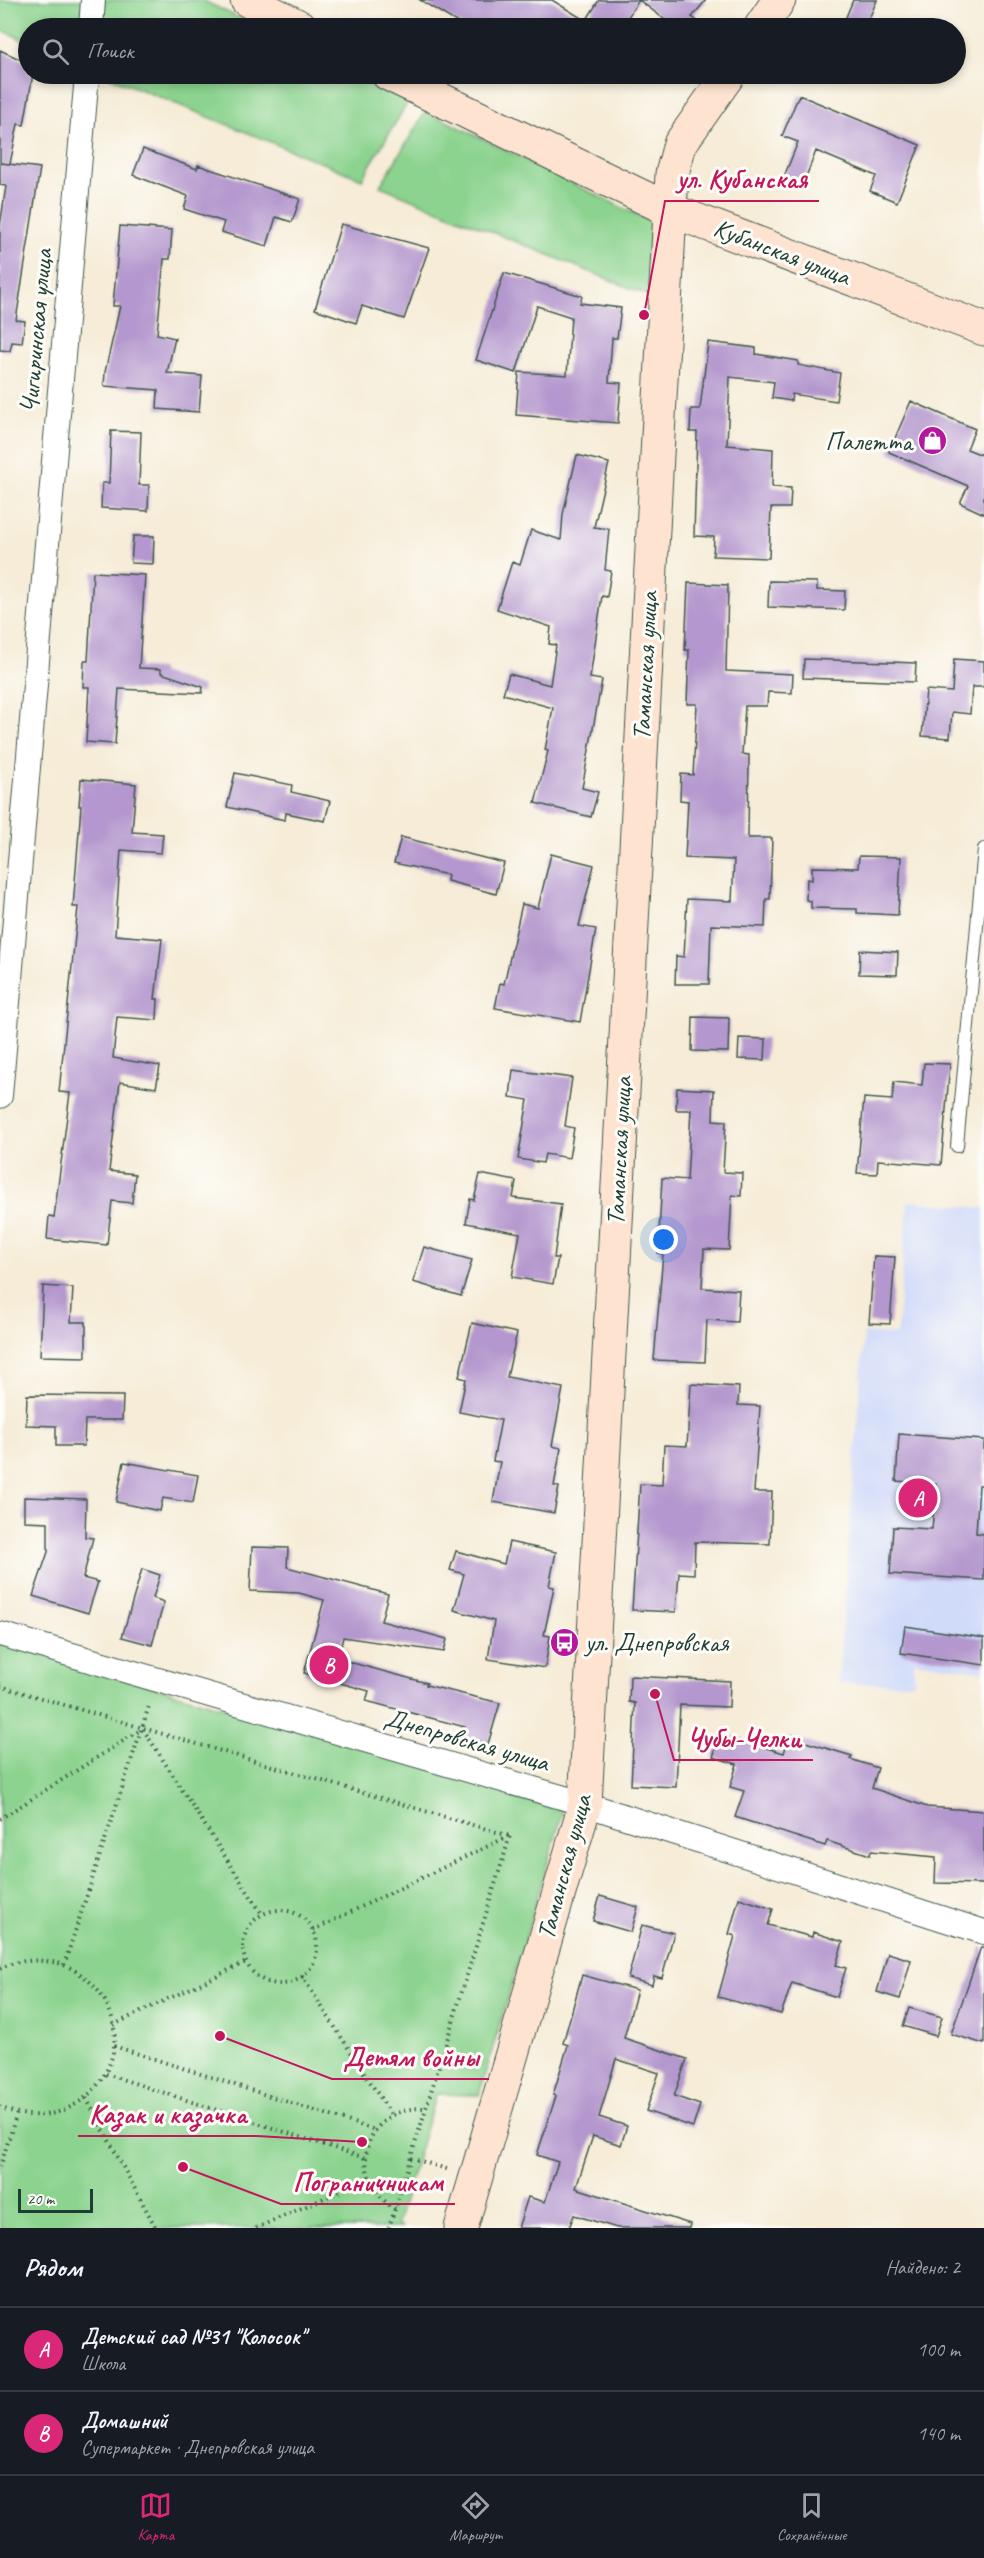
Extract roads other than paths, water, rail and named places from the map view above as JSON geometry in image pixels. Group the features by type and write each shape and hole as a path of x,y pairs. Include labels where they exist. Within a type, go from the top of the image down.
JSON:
{"street":[{"path":"92,18 93,0"},
{"path":"767,18 779,0"},
{"path":"263,3 286,18"},
{"name":"Чигиринская улица","path":"0,1096 86,84"},
{"name":"Кубанская улица","path":"409,84 670,210 984,329"},
{"name":"Таманская улица","path":"461,2228 585,1804 672,174 680,144 722,84"},
{"name":"Днепровская улица","path":"0,1634 585,1804 984,1932"}],"lane":[{"path":"957,1146 984,849"}],"place":[{"name":"ул. Кубанская","path":"644,315"},
{"name":"Палетта","path":"933,441"},
{"name":"Детский сад №31 \"Колосок\"","path":"918,1498"},
{"name":"ул. Днепровская","path":"564,1642"},
{"name":"Домашний","path":"329,1665"},
{"name":"Чубы-Челки","path":"655,1694"},
{"name":"Детям войны","path":"220,2036"},
{"name":"Казак и казачка","path":"362,2142"},
{"name":"Пограничникам","path":"183,2167"}]}
